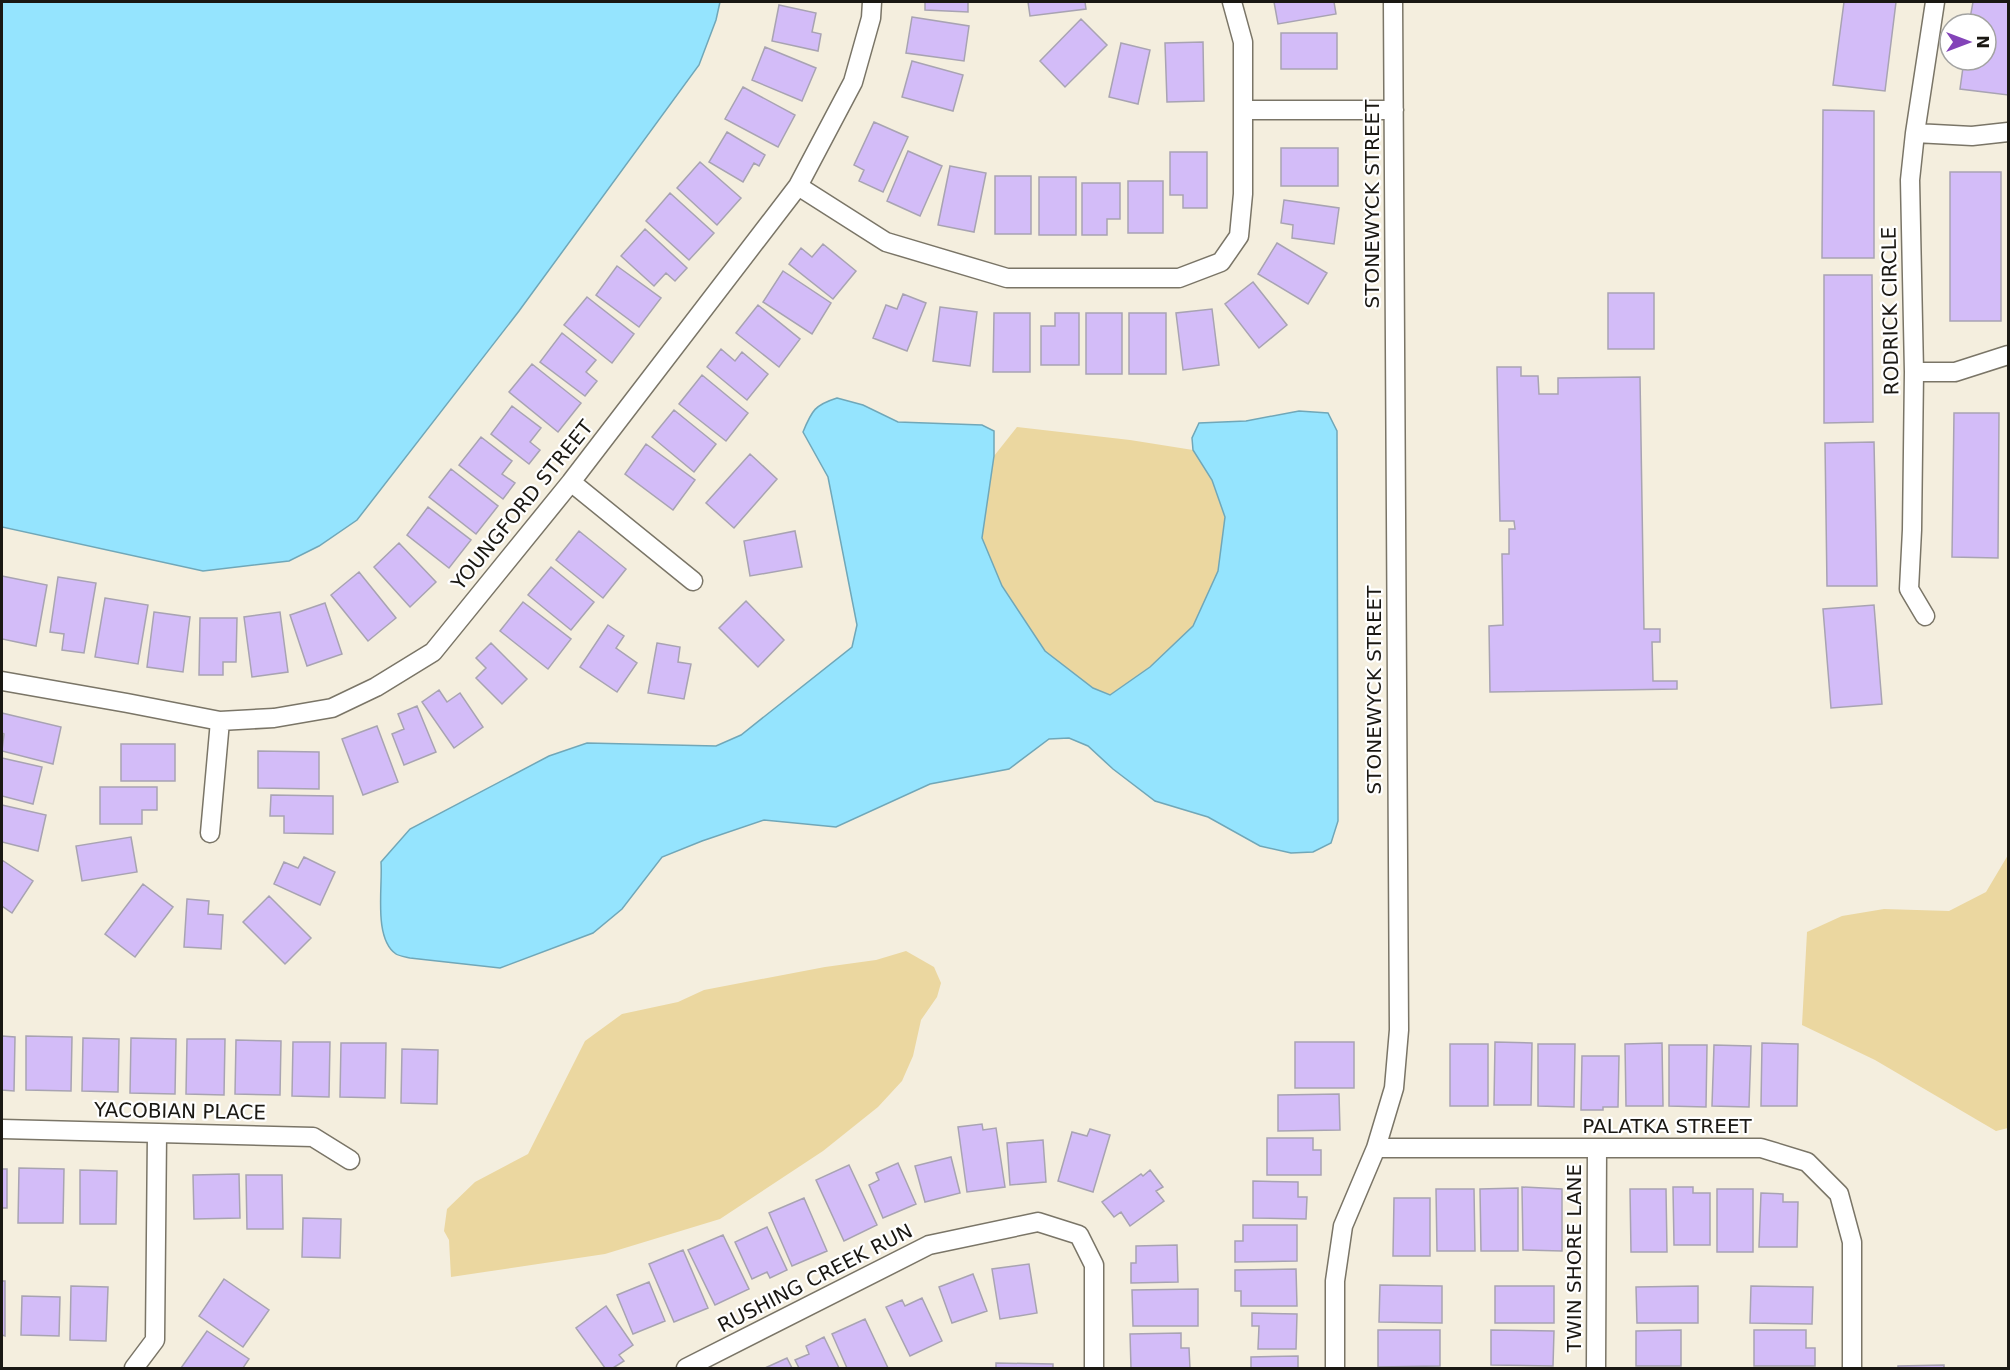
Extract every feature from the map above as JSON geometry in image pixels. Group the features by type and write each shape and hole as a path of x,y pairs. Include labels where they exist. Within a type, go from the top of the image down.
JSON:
{"street":[{"name":"YOUNGFORD STREET","path":"2,681 220,721 274,718 332,708 376,687 433,652 571,482 798,186 853,82 871,18 872,2"},
{"path":"798,186 886,242 1007,278 1179,278 1221,262 1239,236 1243,194 1243,42 1232,2"},
{"name":"STONEWYCK STREET","path":"1335,1368 1335,1281 1342,1226 1376,1148 1394,1088 1399,1030 1393,2"},
{"name":"RODRICK CIRCLE","path":"1925,616 1909,590 1914,372 1910,180 1935,2"},
{"path":"1243,110 1394,111"},
{"path":"1915,133 1972,136 2008,132"},
{"path":"1914,372 1955,372 2008,356"},
{"path":"571,482 693,581"},
{"path":"210,833 220,721"},
{"name":"YACOBIAN PLACE","path":"2,1129 314,1137 350,1160"},
{"path":"134,1368 155,1340 157,1133"},
{"name":"PALATKA STREET","path":"1376,1148 1761,1148 1807,1162 1839,1194 1852,1242 1852,1368"},
{"name":"TWIN SHORE LANE","path":"1596,1368 1597,1148"},
{"name":"RUSHING CREEK RUN","path":"686,1368 929,1245 1038,1222 1079,1235 1094,1265 1094,1368"}],"shaded area":[{"path":"1017,427 1193,450 1212,480 1225,517 1218,571 1193,626 1150,667 1110,695 1093,688 1045,651 1002,586 981,539 994,456"},
{"path":"2008,855 2008,1128 1996,1131 1875,1060 1802,1025 1807,932 1842,916 1884,909 1949,911 1986,892"},
{"path":"906,951 934,967 941,983 937,997 921,1020 913,1056 902,1081 878,1107 823,1151 720,1219 605,1254 451,1277 449,1240 444,1231 447,1209 475,1182 528,1154 585,1041 622,1014 678,1002 704,990 825,967 876,960"}],"water":[{"path":"2,2 720,2 716,20 699,65 519,311 357,520 319,546 289,561 203,571 2,527"},
{"path":"837,398 863,405 898,422 982,425 994,431 994,456 982,538 1002,586 1045,651 1093,688 1110,695 1150,667 1193,626 1218,571 1225,517 1212,480 1193,450 1192,438 1199,423 1246,421 1299,411 1328,413 1337,431 1338,821 1331,843 1313,852 1291,853 1260,846 1208,817 1155,801 1113,769 1088,746 1069,738 1049,739 1009,769 930,784 836,827 764,820 662,857 622,909 593,933 500,968 410,958 396,954 384,936 382,924 381,862 410,829 549,756 587,743 716,746 741,735 852,647 857,625 828,477 803,432 815,409"}],"building":[{"path":"925,2 968,2 968,12 925,10"},
{"path":"1028,2 1085,2 1086,9 1030,16"},
{"path":"1274,2 1334,2 1336,14 1278,24"},
{"path":"1844,2 1896,2 1885,91 1833,85"},
{"path":"1973,2 2008,2 2008,95 1960,89 1962,72 1998,72 1998,12 1971,12"},
{"path":"779,5 816,13 812,32 821,34 818,51 772,41"},
{"path":"912,17 969,26 964,61 906,53"},
{"path":"1081,19 1107,45 1065,87 1040,61"},
{"path":"1281,33 1337,33 1337,69 1281,69"},
{"path":"1203,42 1204,101 1167,102 1165,43"},
{"path":"1121,43 1150,50 1138,104 1109,97"},
{"path":"765,47 816,68 802,101 752,80"},
{"path":"912,61 963,75 953,111 902,97"},
{"path":"743,87 795,115 778,147 725,119"},
{"path":"1823,110 1874,111 1874,258 1822,258"},
{"path":"874,122 908,137 883,192 859,181 864,170 854,165"},
{"path":"727,132 765,155 759,166 754,163 743,182 709,162"},
{"path":"1281,148 1338,148 1338,186 1281,186"},
{"path":"908,151 942,166 920,216 887,201"},
{"path":"1170,152 1207,152 1207,208 1183,208 1183,195 1170,195"},
{"path":"700,162 741,198 717,225 677,188"},
{"path":"950,166 986,173 974,232 938,225"},
{"path":"1950,172 2001,172 2001,321 1950,321"},
{"path":"995,176 1031,176 1031,234 995,234"},
{"path":"1039,177 1076,177 1076,235 1039,235"},
{"path":"1128,181 1163,181 1163,233 1128,233"},
{"path":"1082,183 1120,183 1120,219 1107,219 1107,235 1082,235"},
{"path":"670,193 714,233 689,260 646,221"},
{"path":"1284,200 1339,208 1334,244 1292,238 1293,225 1281,223"},
{"path":"645,229 687,268 675,281 666,273 654,286 621,256"},
{"path":"1277,243 1327,273 1308,304 1258,274"},
{"path":"823,244 856,271 833,299 789,264 801,248 812,257"},
{"path":"617,266 661,298 639,327 596,295"},
{"path":"783,271 831,303 812,334 763,302"},
{"path":"1824,275 1872,275 1873,422 1824,423"},
{"path":"1253,282 1287,325 1259,348 1225,304"},
{"path":"1608,293 1654,293 1654,349 1608,349"},
{"path":"903,294 926,303 907,351 873,338 886,305 897,309"},
{"path":"587,297 634,334 612,363 564,325"},
{"path":"758,305 800,339 779,367 736,333"},
{"path":"940,307 977,312 970,366 933,361"},
{"path":"1212,309 1219,365 1183,370 1176,313"},
{"path":"994,313 1030,313 1030,372 993,372"},
{"path":"1055,313 1079,313 1079,365 1041,365 1041,326 1055,326"},
{"path":"1086,313 1122,313 1122,374 1086,374"},
{"path":"1129,313 1166,313 1166,374 1129,374"},
{"path":"562,333 596,360 586,372 597,381 585,396 540,362"},
{"path":"721,349 735,361 742,352 768,374 747,400 707,367"},
{"path":"532,364 581,403 558,432 509,392"},
{"path":"1497,367 1521,367 1521,376 1538,376 1539,394 1558,394 1558,378 1640,377 1644,629 1660,629 1660,642 1652,642 1653,681 1677,681 1677,689 1490,692 1489,626 1503,625 1502,554 1509,554 1509,529 1515,529 1514,521 1500,521"},
{"path":"702,375 748,413 726,441 679,404"},
{"path":"512,406 541,428 530,442 540,450 529,464 491,434"},
{"path":"674,410 716,444 694,472 652,437"},
{"path":"1954,413 1999,413 1998,558 1952,557"},
{"path":"481,437 512,461 502,474 515,483 503,499 459,465"},
{"path":"1874,442 1877,586 1827,586 1825,443"},
{"path":"646,444 695,480 673,510 625,474"},
{"path":"750,454 777,479 734,528 706,503"},
{"path":"451,469 498,506 476,534 429,497"},
{"path":"428,507 471,540 449,568 407,535"},
{"path":"579,531 626,569 603,598 556,560"},
{"path":"795,531 802,567 750,576 744,541"},
{"path":"399,543 436,582 410,607 374,567"},
{"path":"551,567 594,602 571,630 528,595"},
{"path":"359,572 396,618 368,641 331,595"},
{"path":"2,576 47,585 36,646 2,639"},
{"path":"58,577 96,583 84,653 62,650 64,634 50,632"},
{"path":"105,598 148,605 138,664 95,657"},
{"path":"746,601 784,640 758,667 719,628"},
{"path":"523,602 571,639 548,669 500,631"},
{"path":"325,603 342,654 307,666 290,615"},
{"path":"1874,605 1882,704 1831,708 1823,609"},
{"path":"154,612 190,617 183,672 147,667"},
{"path":"280,612 288,672 252,677 244,617"},
{"path":"200,618 237,618 236,662 223,662 223,675 199,675"},
{"path":"608,625 624,636 616,648 637,663 617,692 580,667"},
{"path":"491,643 527,679 502,704 476,678 486,668 476,658"},
{"path":"657,643 680,647 678,662 691,664 684,699 648,693"},
{"path":"439,690 447,702 460,693 483,727 454,748 422,702"},
{"path":"417,706 436,752 404,765 392,734 404,729 398,714"},
{"path":"2,713 61,727 53,764 2,751 4,734 2,733"},
{"path":"377,726 398,782 363,795 342,739"},
{"path":"121,744 175,744 175,781 121,781"},
{"path":"258,751 319,752 319,789 258,788"},
{"path":"2,758 42,767 33,804 2,796"},
{"path":"100,787 157,787 157,810 142,810 142,824 100,824"},
{"path":"271,795 333,796 333,834 284,833 284,816 270,816"},
{"path":"2,805 46,815 38,851 2,842"},
{"path":"131,837 137,872 82,881 76,846"},
{"path":"304,857 335,872 320,905 274,884 284,862 298,868"},
{"path":"2,860 33,881 12,913 2,906"},
{"path":"143,884 173,907 135,957 105,934"},
{"path":"269,896 311,938 285,964 243,922"},
{"path":"187,899 209,901 208,914 223,915 221,949 184,947"},
{"path":"2,1036 15,1037 14,1091 2,1090"},
{"path":"26,1036 72,1037 71,1091 26,1090"},
{"path":"83,1038 119,1039 118,1092 82,1091"},
{"path":"131,1038 176,1039 175,1094 130,1093"},
{"path":"187,1039 225,1039 224,1095 186,1094"},
{"path":"236,1040 281,1041 280,1095 235,1094"},
{"path":"293,1042 330,1042 329,1097 292,1096"},
{"path":"1295,1042 1354,1042 1354,1088 1295,1088"},
{"path":"1495,1042 1532,1043 1531,1105 1494,1105"},
{"path":"341,1043 386,1043 385,1098 340,1097"},
{"path":"1662,1043 1663,1106 1626,1106 1625,1044"},
{"path":"1762,1043 1798,1044 1797,1106 1761,1106"},
{"path":"1450,1044 1488,1044 1488,1106 1450,1106"},
{"path":"1538,1044 1575,1044 1574,1107 1538,1106"},
{"path":"1669,1045 1707,1045 1706,1107 1669,1106"},
{"path":"1714,1045 1751,1046 1749,1107 1712,1106"},
{"path":"402,1049 438,1050 437,1104 401,1103"},
{"path":"1582,1056 1619,1056 1618,1107 1581,1110"},
{"path":"1339,1094 1340,1130 1278,1131 1278,1095"},
{"path":"982,1124 983,1130 996,1128 1005,1187 967,1192 958,1127"},
{"path":"1090,1129 1110,1135 1093,1192 1058,1181 1072,1132 1087,1136"},
{"path":"1267,1138 1313,1138 1313,1150 1321,1150 1321,1175 1267,1175"},
{"path":"1043,1140 1046,1182 1010,1185 1007,1143"},
{"path":"951,1157 960,1193 925,1202 915,1166"},
{"path":"898,1163 916,1204 883,1218 869,1185 879,1180 876,1173"},
{"path":"849,1165 877,1225 844,1241 816,1180"},
{"path":"19,1168 64,1169 63,1223 18,1223"},
{"path":"2,1169 7,1169 7,1208 2,1208"},
{"path":"80,1170 117,1171 116,1224 80,1224"},
{"path":"1150,1170 1163,1187 1156,1191 1164,1201 1130,1226 1121,1212 1114,1217 1102,1202"},
{"path":"239,1174 240,1218 194,1219 193,1175"},
{"path":"246,1175 282,1175 283,1229 247,1229"},
{"path":"1253,1181 1298,1182 1298,1197 1307,1197 1306,1219 1253,1218"},
{"path":"1522,1187 1562,1189 1562,1251 1523,1250"},
{"path":"1673,1187 1693,1187 1693,1193 1710,1193 1710,1245 1674,1245"},
{"path":"1518,1188 1518,1251 1481,1251 1480,1189"},
{"path":"1436,1189 1474,1189 1475,1251 1437,1251"},
{"path":"1630,1189 1666,1189 1667,1252 1631,1252"},
{"path":"1717,1189 1753,1189 1753,1252 1717,1252"},
{"path":"1761,1193 1783,1194 1783,1202 1798,1202 1797,1247 1759,1247"},
{"path":"804,1198 827,1251 792,1266 769,1213"},
{"path":"1394,1198 1430,1198 1430,1256 1393,1256"},
{"path":"303,1218 341,1219 340,1258 302,1257"},
{"path":"1243,1225 1297,1225 1297,1261 1235,1262 1235,1241 1243,1241"},
{"path":"767,1227 787,1270 770,1278 767,1272 752,1279 735,1242"},
{"path":"723,1235 749,1289 715,1305 688,1250"},
{"path":"1177,1245 1178,1282 1131,1283 1131,1263 1136,1263 1136,1246"},
{"path":"683,1250 708,1308 674,1322 649,1264"},
{"path":"1029,1264 1037,1313 1000,1319 992,1269"},
{"path":"1296,1269 1297,1306 1241,1306 1241,1291 1235,1291 1235,1270"},
{"path":"973,1274 987,1311 952,1323 939,1287"},
{"path":"224,1279 269,1310 243,1347 199,1316"},
{"path":"2,1281 5,1281 5,1336 2,1335"},
{"path":"649,1282 665,1321 633,1334 617,1295"},
{"path":"1380,1285 1442,1286 1442,1323 1379,1322"},
{"path":"71,1286 108,1287 106,1341 70,1340"},
{"path":"1495,1286 1554,1286 1554,1323 1495,1323"},
{"path":"1698,1286 1698,1323 1637,1323 1636,1287"},
{"path":"1751,1286 1813,1287 1812,1324 1750,1323"},
{"path":"1198,1289 1198,1326 1133,1326 1132,1290"},
{"path":"22,1296 60,1297 59,1336 21,1335"},
{"path":"922,1298 942,1341 910,1356 886,1307 902,1300 905,1306"},
{"path":"606,1306 633,1345 619,1355 624,1361 613,1368 605,1368 576,1328"},
{"path":"1252,1313 1297,1314 1296,1349 1258,1349 1259,1326 1252,1326"},
{"path":"865,1319 888,1368 847,1368 832,1334"},
{"path":"1378,1330 1440,1330 1440,1366 1378,1367"},
{"path":"1491,1330 1554,1331 1553,1366 1491,1365"},
{"path":"1681,1330 1681,1366 1636,1366 1636,1331"},
{"path":"1754,1330 1806,1330 1806,1348 1815,1348 1815,1366 1754,1366"},
{"path":"207,1331 249,1359 243,1368 181,1368"},
{"path":"1181,1333 1181,1348 1189,1348 1190,1368 1131,1368 1130,1334"},
{"path":"824,1337 839,1368 799,1368 795,1360 809,1354 806,1346"},
{"path":"1298,1356 1298,1368 1251,1368 1251,1357"},
{"path":"787,1358 792,1368 765,1368"},
{"path":"996,1363 1053,1364 1053,1368 996,1368"},
{"path":"1944,1365 1944,1368 1898,1368 1898,1366"}]}
